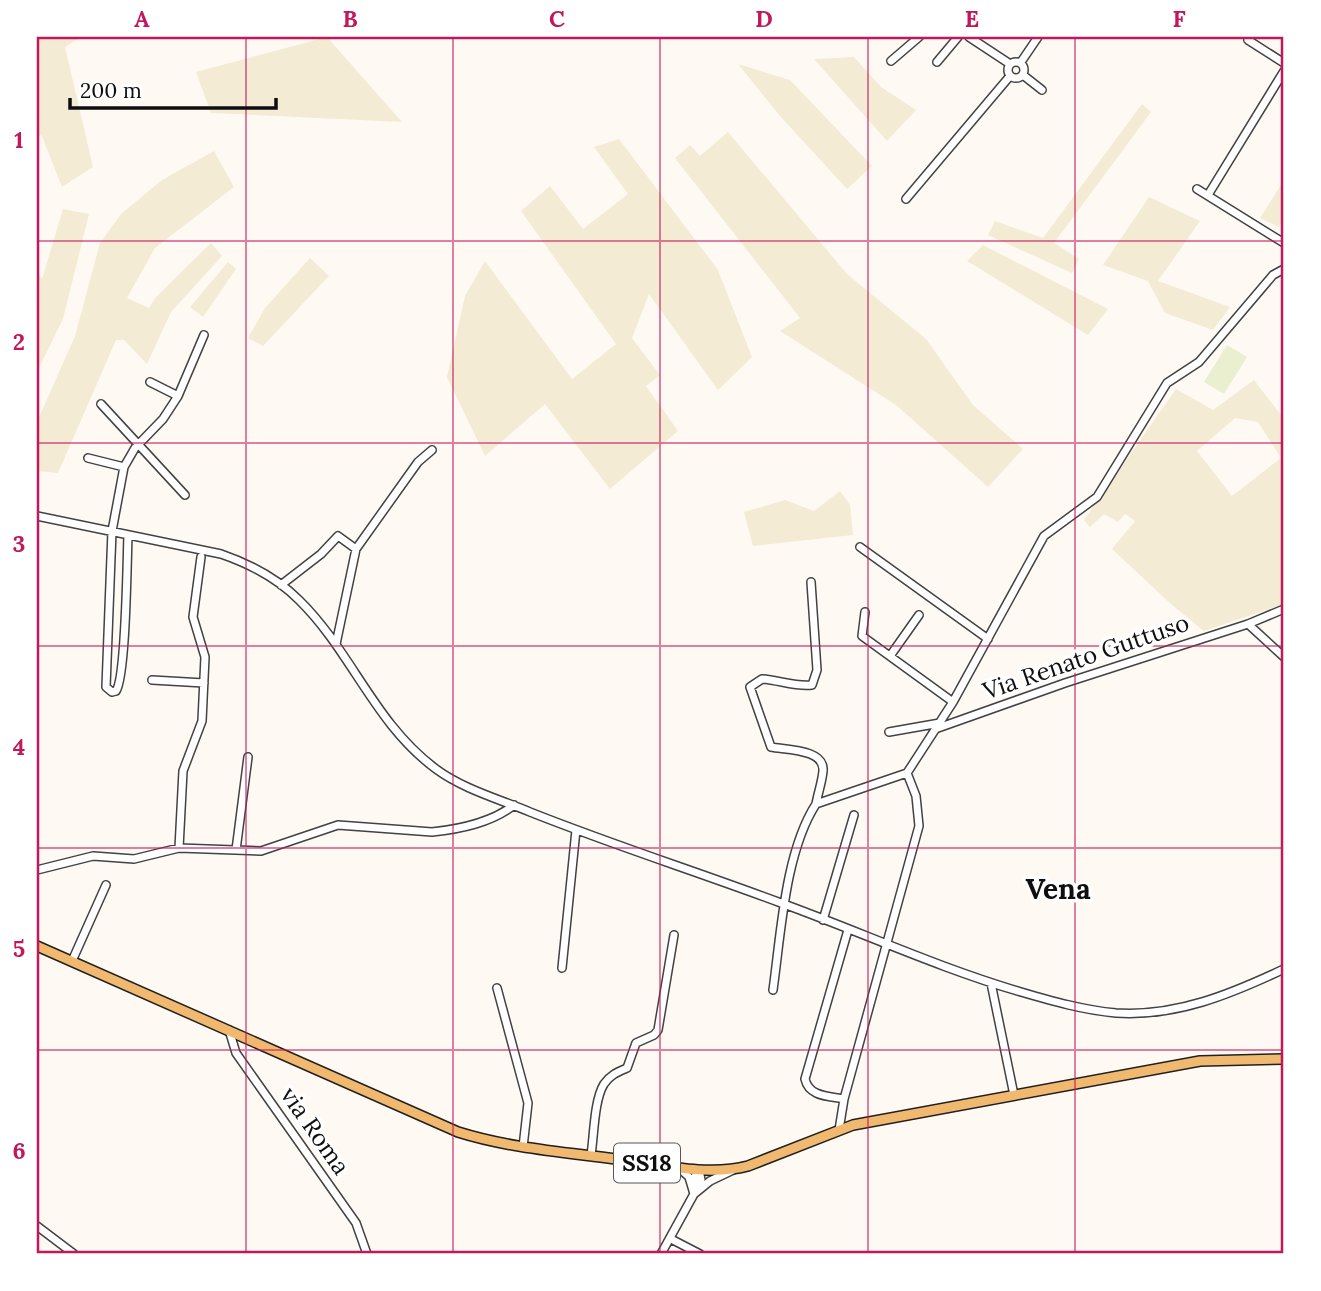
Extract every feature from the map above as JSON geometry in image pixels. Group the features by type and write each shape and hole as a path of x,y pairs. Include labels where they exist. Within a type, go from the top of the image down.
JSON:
{"main road":[{"name":"SS18","path":"37,946 436,1124 480,1139 699,1170 735,1170 853,1125 1200,1061 1284,1059"}],"street":[{"path":"891,61 919,37"},
{"path":"937,62 958,37"},
{"path":"1021,62 1038,37"},
{"path":"972,38 1010,64"},
{"path":"1248,40 1284,63"},
{"path":"1010,64 1021,62"},
{"path":"1021,62 1024,66 1023,75"},
{"path":"1010,64 1010,76"},
{"path":"1208,195 1284,71"},
{"path":"1010,76 1019,78 1023,75"},
{"path":"1023,75 1042,90"},
{"path":"906,200 1010,76"},
{"path":"1197,190 1284,243"},
{"path":"817,804 907,773 953,702 1044,536 1097,497 1167,383 1199,362 1273,275 1284,269"},
{"path":"128,535 122,663 119,687 112,692 106,687 113,531 124,467 139,443 163,419 178,396 204,335"},
{"path":"150,382 178,396"},
{"path":"101,404 185,495"},
{"path":"335,645 356,549 418,462 432,450"},
{"path":"88,458 124,467"},
{"path":"37,516 221,554 243,562 281,585 312,613 395,732 436,769 457,783 576,830 785,904 885,945 991,983 1078,1008 1118,1013 1154,1012 1218,999 1284,969"},
{"path":"281,585 321,554 338,536 356,549"},
{"path":"860,547 988,639"},
{"path":"179,848 183,771 202,721 205,657 193,617 201,557"},
{"path":"773,989 785,904 800,836 817,804 824,767 820,759 807,752 771,747 750,687 762,679 780,680 799,687 812,685 817,670 811,582"},
{"name":"Via Renato Guttuso","path":"889,732 939,726 1248,624 1284,609"},
{"path":"865,612 862,636 953,702"},
{"path":"890,656 919,615"},
{"path":"1248,624 1284,657"},
{"path":"152,680 204,683"},
{"path":"236,850 248,757"},
{"path":"839,1130 844,1099 919,826 916,796 907,773"},
{"path":"37,870 93,856 134,859 179,848 261,850 338,825 447,831 500,816 514,805"},
{"path":"823,920 854,815"},
{"path":"562,968 576,830"},
{"path":"72,961 106,885"},
{"path":"844,1099 813,1093 807,1087 805,1079 848,930"},
{"path":"591,1155 600,1094 604,1084 612,1075 627,1068 636,1043 654,1035 658,1030 674,935"},
{"path":"991,983 1014,1095"},
{"path":"497,988 528,1103 523,1147"},
{"name":"via Roma","path":"229,1030 236,1052 356,1223 367,1254"},
{"path":"678,1167 689,1177 696,1191"},
{"path":"661,1254 701,1180 699,1170"},
{"path":"696,1191 710,1181 735,1170"},
{"path":"37,1226 74,1254"},
{"path":"671,1239 700,1254"}],"shaded area":[{"path":"37,37 81,37 65,47 93,167 62,187 41,134 37,138"},
{"path":"327,37 402,122 211,113 196,72"},
{"path":"854,57 881,87 916,110 887,141 814,59"},
{"path":"738,64 790,80 872,166 847,189 780,116"},
{"path":"1142,104 1151,112 1054,243 1079,259 1072,273 988,235 995,221 1043,238"},
{"path":"728,132 847,274 926,339 973,405 1023,449 988,487 896,405 780,331 800,318 675,158 690,145 700,156"},
{"path":"619,139 718,270 752,357 718,390 649,294 632,338 660,375 646,386 678,431 610,489 545,404 485,456 447,377 465,296 485,261 572,379 616,344 521,211 550,186 583,229 628,194 594,147"},
{"path":"214,151 234,187 155,248 127,298 149,308 156,297 211,243 222,256 171,312 147,364 124,340 116,340 58,473 37,471 37,422 75,336 100,243 121,214 162,180"},
{"path":"1284,180 1284,218 1279,227 1260,218"},
{"path":"1149,197 1200,221 1158,281 1230,307 1213,330 1165,313 1148,281 1103,265"},
{"path":"63,209 89,214 63,319 37,372 37,271 42,279"},
{"path":"983,245 1108,309 1088,335 967,261"},
{"path":"310,258 329,276 263,346 248,338 265,308"},
{"path":"228,262 236,269 203,317 190,307"},
{"path":"1254,380 1284,419 1284,604 1204,631 1112,549 1135,521 1125,514 1118,522 1104,514 1090,527 1084,520 1176,389 1213,410","holes":["1235,418 1258,422 1281,458 1232,496 1197,451"]},
{"path":"840,491 850,505 853,535 753,546 744,512 785,500 814,511"}],"green space":[{"path":"1227,345 1247,357 1224,394 1204,382"}],"district":[{"name":"Vena","path":"1058,889"}]}
